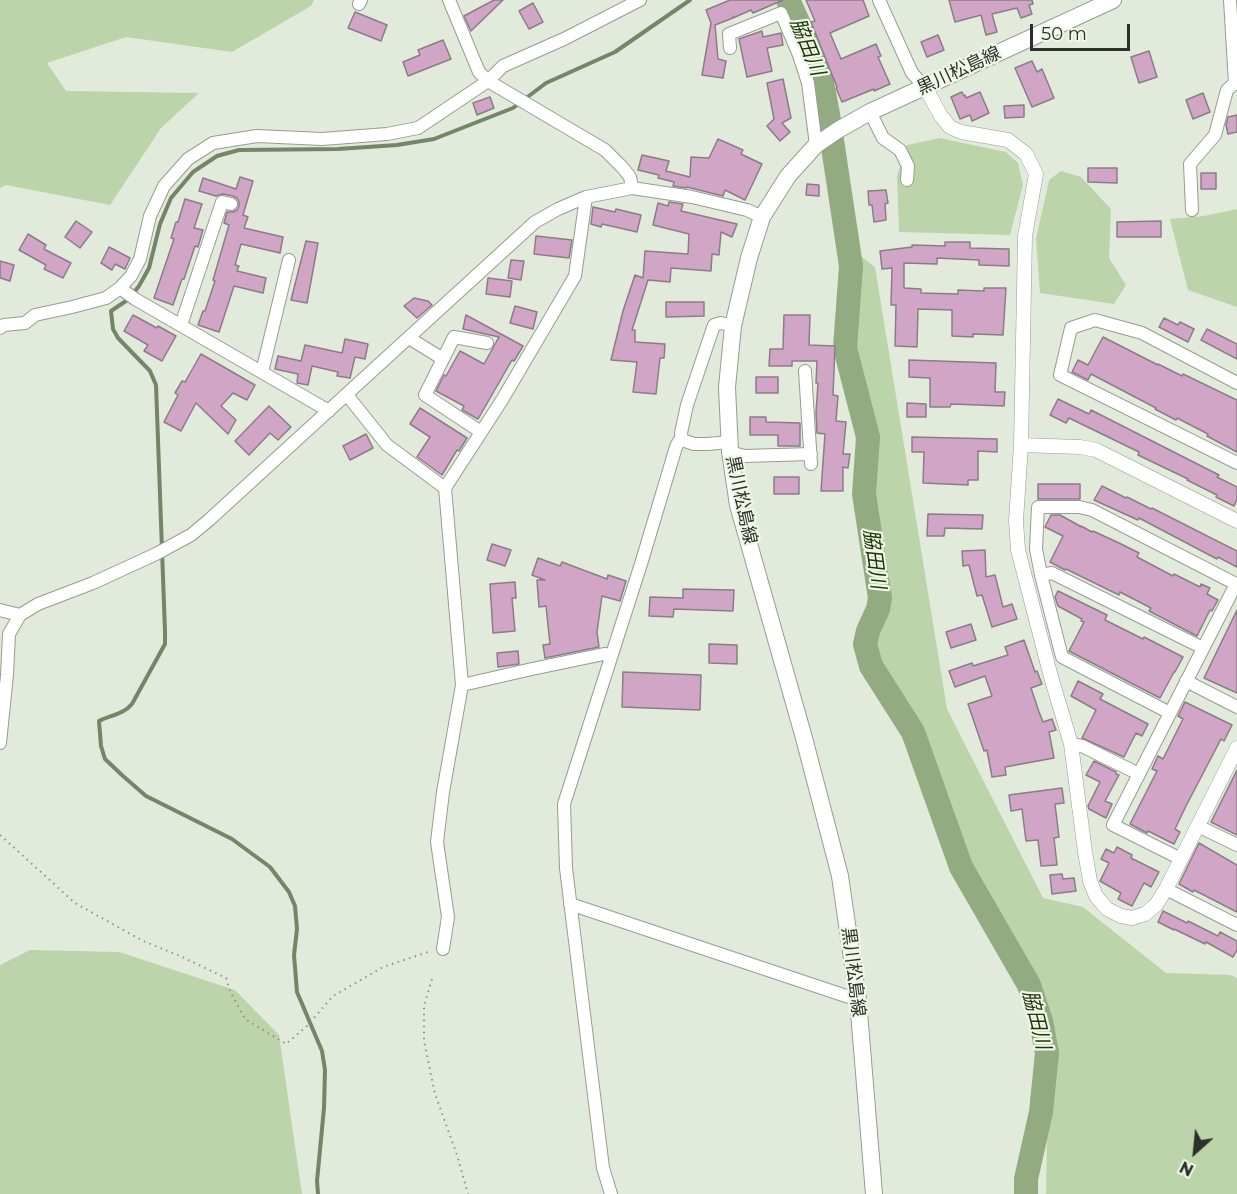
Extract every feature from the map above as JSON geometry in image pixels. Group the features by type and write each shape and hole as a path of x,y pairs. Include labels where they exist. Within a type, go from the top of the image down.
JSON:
{"main road":[{"name":"黒川松島線","path":"874,1194 858,1000 840,876 801,727 738,505 730,447 727,387 733,326 749,258 762,218 788,176 816,145 838,129 870,112 1113,0"}],"street":[{"path":"450,0 479,72 488,81 605,150 630,177 632,188"},
{"path":"0,328 4,325 25,323 35,315 106,298 120,288 131,276 140,259 150,216 164,186 188,159 213,143 257,136 322,139 387,134 418,128 488,81 503,66 564,39 640,0"},
{"path":"879,0 912,73 925,87 941,116 950,127 961,132 1008,140 1026,154 1036,174 1025,236 1018,550 1071,744 1090,881 1096,896 1107,909 1121,916 1132,918 1145,914 1156,905 1235,757"},
{"path":"1192,210 1190,164 1215,135 1227,90 1236,83 1230,0"},
{"path":"730,48 729,34 782,13 808,84 816,145"},
{"path":"870,112 883,138 900,150 908,166 908,180"},
{"path":"0,743 9,634 20,615 38,604 93,583 156,554 209,520 535,222 586,197 632,188 692,197 747,210 762,218"},
{"path":"443,949 448,917 437,842 443,792 462,685 445,488 502,400 575,276 586,197"},
{"path":"181,325 222,202 231,204"},
{"path":"262,372 289,260"},
{"path":"120,288 135,299 329,411"},
{"path":"1237,382 1142,333 1095,320 1071,328 1060,375 1237,464"},
{"path":"682,440 681,433 687,405 714,325 721,323 733,326"},
{"path":"481,432 425,395 454,337 487,343"},
{"path":"409,338 443,359"},
{"path":"682,440 694,444 730,447 744,456 811,459 805,371"},
{"path":"347,395 387,445 445,488"},
{"path":"611,1194 603,1168 570,904 566,868 564,804 676,447 682,440"},
{"path":"1021,445 1080,447 1096,450 1237,521"},
{"path":"1170,713 1062,657 1036,549 1038,507 1079,507 1092,510 1236,584 1113,825 1181,859"},
{"path":"1041,575 1052,573 1203,648"},
{"path":"0,610 20,615"},
{"path":"462,685 604,654 612,655"},
{"path":"1186,681 1237,707"},
{"path":"1071,744 1082,746 1139,774"},
{"path":"1198,826 1237,845"},
{"path":"1166,889 1237,925"},
{"path":"570,904 858,1000"}],"path":[{"path":"0,835 75,903 143,941 226,978 230,991 245,1019 286,1044 307,1026 333,996 354,982 383,967 428,951 443,949"},
{"path":"432,979 424,1006 424,1041 435,1094 468,1194"}],"green space":[{"path":"0,0 314,0 311,6 232,52 126,37 47,63 66,91 199,93 161,128 110,205 6,185 0,188"},
{"path":"940,138 1006,152 1018,163 1023,185 1010,235 899,232 897,176 907,145"},
{"path":"1061,171 1081,177 1111,209 1109,258 1126,285 1114,304 1040,293 1036,239 1049,180"},
{"path":"1237,209 1237,307 1188,290 1170,219 1204,216"},
{"path":"862,257 875,267 947,709 1043,898 1083,907 1166,973 1230,975 1237,978 1237,1194 1046,1194 1047,1139 1053,1099 1050,1073 1051,1049 1037,991 966,866 917,729 869,649 884,603 849,349"},
{"path":"30,950 119,952 235,990 279,1035 302,1194 0,1194 0,965"}],"building":[{"path":"494,0 503,0 471,31 464,16"},
{"path":"730,0 783,0 753,13 751,10 715,25 718,59 726,61 723,78 702,75 711,23 706,10"},
{"path":"806,0 863,0 869,16 830,33 841,59 876,44 881,56 878,57 890,84 842,102 811,22 815,21"},
{"path":"949,0 1032,0 1033,4 1029,5 1032,14 1021,18 1017,8 992,14 997,32 986,35 981,15 955,22"},
{"path":"533,3 543,22 529,29 519,11"},
{"path":"355,12 387,25 381,41 348,28"},
{"path":"762,31 763,37 781,33 783,45 767,48 772,71 747,77 739,39"},
{"path":"938,35 944,50 927,57 921,42"},
{"path":"443,40 451,59 408,76 403,62 420,55 418,50"},
{"path":"1149,51 1157,77 1139,83 1131,57"},
{"path":"1032,61 1037,72 1042,69 1054,98 1032,107 1015,68"},
{"path":"783,79 791,118 782,123 790,132 780,141 767,126 774,119 767,83"},
{"path":"962,92 966,98 980,92 989,113 972,121 970,115 960,119 951,97"},
{"path":"1203,93 1210,112 1193,119 1186,100"},
{"path":"490,97 494,108 477,115 473,103"},
{"path":"1024,105 1024,117 1005,118 1004,106"},
{"path":"1237,115 1237,132 1228,134 1226,125 1228,117"},
{"path":"718,139 743,150 741,154 762,164 745,200 725,190 723,196 673,186 674,182 658,178 659,175 638,170 642,155 669,161 666,171 690,177 691,157 709,158"},
{"path":"1088,168 1117,168 1117,183 1088,182"},
{"path":"1201,173 1216,173 1216,189 1201,189"},
{"path":"240,177 253,181 243,215 248,217 244,228 283,237 280,253 241,244 235,265 239,266 237,271 266,278 263,293 234,286 219,332 198,325 215,281 213,280 229,225 224,223 227,212 237,210 239,202 233,196 223,194 216,196 199,191 203,178 236,189"},
{"path":"807,184 819,185 819,196 806,195"},
{"path":"886,190 888,203 885,204 886,220 874,222 868,191"},
{"path":"185,199 202,204 194,228 203,230 173,305 154,298"},
{"path":"669,202 683,204 681,211 737,224 732,237 721,232 719,255 712,254 711,271 671,268 670,282 648,280 632,330 635,330 635,342 665,344 664,358 660,358 656,394 633,392 637,362 611,360 635,275 643,278 645,251 688,254 689,234 653,225 658,203 668,206"},
{"path":"593,207 615,212 616,209 641,215 637,232 602,224 601,227 591,224"},
{"path":"76,221 92,232 80,248 65,237"},
{"path":"1161,221 1161,237 1117,237 1117,222"},
{"path":"28,234 46,245 44,249 71,263 63,278 44,269 46,265 19,250"},
{"path":"536,236 572,240 569,258 534,254"},
{"path":"306,241 318,243 307,303 291,300"},
{"path":"945,242 970,242 970,248 1009,249 1009,266 979,265 979,260 937,258 937,264 904,263 904,288 921,289 921,293 958,294 958,290 984,291 984,288 1006,288 1003,335 952,336 952,310 918,309 917,347 895,346 896,305 891,305 892,268 882,269 880,251 912,247 912,245 945,246"},
{"path":"109,247 130,258 125,269 115,264 112,270 101,263"},
{"path":"511,260 524,261 521,280 508,278"},
{"path":"0,261 14,265 10,281 0,278"},
{"path":"488,278 512,281 510,297 486,294"},
{"path":"414,298 428,301 432,305 417,318 404,306"},
{"path":"666,302 704,302 704,316 666,317"},
{"path":"515,306 537,312 533,329 510,323"},
{"path":"133,315 176,336 162,361 144,351 148,345 124,331"},
{"path":"466,315 523,346 514,361 512,360 478,419 462,410 464,406 436,391 460,351 484,364 499,337 463,329"},
{"path":"784,315 810,315 809,345 835,346 833,395 838,396 836,421 846,422 843,454 850,454 848,468 843,467 843,491 821,491 825,434 817,433 817,361 792,361 792,366 769,366 770,349 783,349"},
{"path":"1164,318 1194,329 1188,342 1159,327"},
{"path":"1207,329 1237,344 1237,359 1201,340"},
{"path":"1103,337 1158,365 1182,376 1183,374 1237,400 1237,452 1207,436 1208,434 1177,418 1176,420 1091,374 1088,380 1072,372 1078,360 1088,365"},
{"path":"345,339 368,344 365,359 355,357 350,378 337,376 338,372 312,366 308,385 297,383 298,374 275,369 278,356 301,361 305,345 342,353"},
{"path":"201,354 255,385 247,400 233,393 221,406 236,420 228,434 196,403 181,431 164,422 178,395 175,393 182,381 185,382"},
{"path":"909,360 996,363 995,392 1005,392 1004,406 951,404 950,407 930,407 930,378 909,377"},
{"path":"756,377 778,377 778,393 756,393"},
{"path":"1058,399 1089,414 1091,410 1219,475 1217,477 1237,487 1237,499 1234,506 1188,479 1138,455 1139,452 1069,418 1066,423 1050,415"},
{"path":"907,403 926,404 926,417 907,417"},
{"path":"269,406 291,427 278,440 270,433 249,455 235,441"},
{"path":"420,408 467,438 442,475 417,457 430,437 410,424"},
{"path":"750,417 766,417 766,422 800,423 800,446 778,446 778,435 750,435"},
{"path":"366,434 373,448 350,460 343,446"},
{"path":"912,437 997,439 997,452 978,451 978,480 968,480 968,485 923,483 924,452 912,452"},
{"path":"774,477 799,477 799,494 774,494"},
{"path":"1038,484 1080,484 1080,499 1038,499"},
{"path":"1102,486 1152,508 1237,551 1237,567 1139,518 1138,520 1094,500"},
{"path":"928,514 983,515 982,529 945,528 944,536 927,536"},
{"path":"1051,515 1060,515 1080,527 1139,553 1137,557 1173,576 1174,574 1200,587 1201,584 1210,588 1207,594 1218,600 1212,611 1210,610 1197,636 1149,611 1151,608 1120,592 1119,595 1050,562 1063,536 1045,527"},
{"path":"492,544 511,550 505,566 487,560"},
{"path":"985,550 986,577 995,575 1003,607 1012,604 1017,619 992,627 982,595 977,596 969,565 963,566 962,551"},
{"path":"538,558 560,566 562,562 607,579 608,575 626,581 620,601 602,596 597,632 599,647 545,658 543,645 550,644 546,606 539,607 537,580 545,580 532,575"},
{"path":"515,582 516,598 512,598 515,631 493,633 490,584"},
{"path":"683,589 734,590 733,611 674,609 673,617 649,616 650,597 683,598"},
{"path":"1058,591 1107,615 1105,620 1183,657 1160,698 1069,651 1084,622 1058,606 1055,597"},
{"path":"1237,610 1237,693 1204,678"},
{"path":"971,624 976,640 951,648 946,632"},
{"path":"1024,640 1035,672 1037,671 1042,684 1031,688 1039,712 1043,722 1052,719 1056,730 1049,732 1054,758 1005,767 1006,775 992,777 987,750 984,751 968,704 992,696 985,676 955,687 949,671 1008,655 1005,647"},
{"path":"709,644 737,645 737,664 709,663"},
{"path":"518,651 519,664 498,667 497,653"},
{"path":"623,672 701,675 700,710 622,707"},
{"path":"1078,681 1103,694 1100,699 1148,724 1142,736 1136,733 1124,757 1082,738 1096,710 1071,696"},
{"path":"1185,702 1232,725 1224,741 1221,739 1186,806 1175,829 1180,832 1174,844 1130,824 1157,771 1152,769 1158,756 1163,759 1183,719 1178,716"},
{"path":"1094,761 1119,775 1105,801 1112,804 1106,818 1089,809 1088,806 1100,782 1086,775"},
{"path":"1237,770 1237,835 1211,822"},
{"path":"1062,788 1064,803 1055,804 1059,837 1054,838 1057,865 1041,866 1038,840 1026,841 1022,809 1011,811 1009,795"},
{"path":"1199,843 1237,865 1237,912 1179,884"},
{"path":"1117,847 1132,855 1131,858 1159,872 1151,887 1144,883 1132,906 1118,899 1121,893 1100,881 1109,863 1101,859 1106,849 1114,853"},
{"path":"1062,874 1063,879 1074,878 1076,891 1052,894 1050,875"},
{"path":"1163,911 1218,936 1220,932 1237,941 1237,950 1233,957 1206,942 1205,944 1158,922"}],"waterway":[{"path":"318,1194 325,1070 322,1051 297,992 294,955 297,929 295,906 289,892 270,867 232,839 146,796 105,759 101,746 99,721 121,712 132,704 165,644 156,385 150,371 118,338 113,329 111,311 129,299 149,268 160,224 171,198 193,172 217,156 239,150 338,149 397,145 434,139 513,108 546,83 615,52 690,0"},
{"name":"脇田川","path":"788,0 821,77 851,266 845,348 868,437 864,494 880,598 865,644 871,666 913,732 961,867 1029,985 1041,1021 1047,1053 1041,1112 1026,1179 1026,1194"}]}
